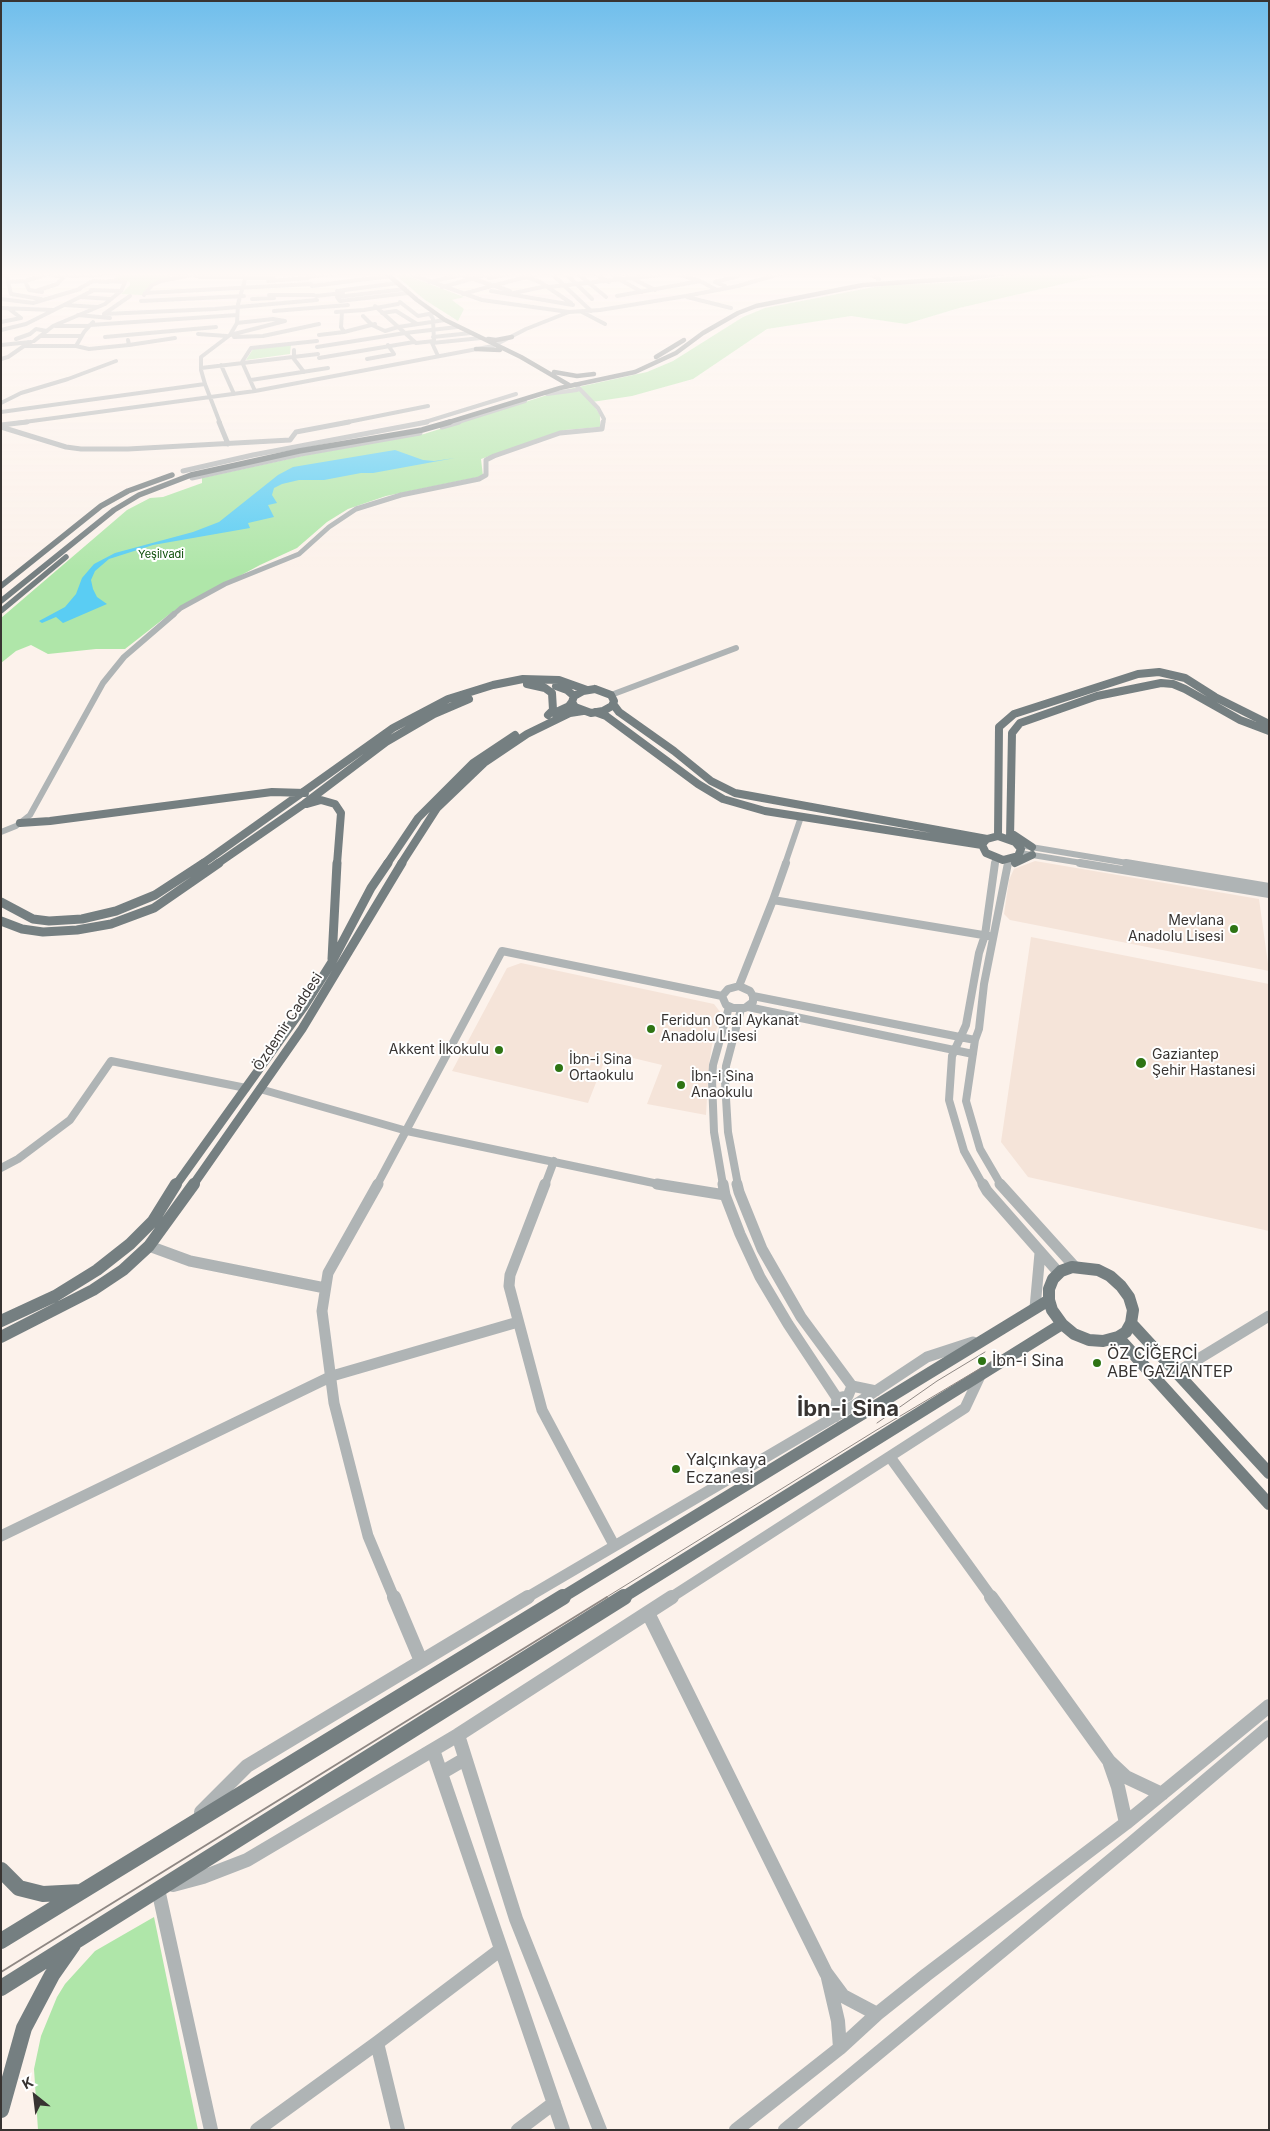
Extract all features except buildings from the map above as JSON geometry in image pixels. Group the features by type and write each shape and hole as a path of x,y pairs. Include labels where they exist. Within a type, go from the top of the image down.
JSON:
{"main road":[{"path":"550,372 569,383"},
{"path":"553,374 577,376 606,372"},
{"path":"1,592 105,510 131,495 161,482 296,448 418,427 505,400 608,372"},
{"path":"1,586 101,506 136,488 183,471 204,470 299,451 422,430 569,383 593,381 633,372"},
{"path":"549,384 553,380 553,374"},
{"path":"579,390 582,386 593,381"},
{"path":"505,400 524,392"},
{"path":"1,612 125,508 144,497 192,478 204,470"},
{"path":"1,601 114,510 139,495 204,470"},
{"path":"998,833 999,727 1019,712 1138,674 1159,672 1185,678 1215,697 1269,724"},
{"path":"1,902 32,918 49,921 82,919 116,911 155,895 227,848 393,728 448,699 494,685 523,679 558,680 587,690 603,690 611,695 613,704 619,712 711,781 735,793 977,837 998,833 1010,835 1032,851 1008,864 996,863 970,844"},
{"path":"1008,864 1014,859 1020,849 1010,835 1012,733 1020,723 1097,696 1161,683 1173,684 1185,689 1240,720 1269,731"},
{"path":"1,921 22,929 43,932 111,924 154,908 304,804 386,742 434,714 489,692 528,684 553,686 567,690 573,699 574,707 583,711 607,710 613,704"},
{"path":"528,684 544,688 552,693 554,704 548,719"},
{"name":"Özdemir Caddesi","path":"1,1338 92,1290 123,1270 149,1246 302,1029 401,864 438,808 484,763 569,706 573,699 587,690"},
{"name":"Özdemir Caddesi","path":"1,1321 55,1296 97,1270 130,1244 153,1221 176,1184 303,1008 332,962 371,888 418,818 473,763 495,746 548,719 583,711"},
{"path":"595,712 606,716 618,724 698,784 722,799 765,811 970,844 985,842 998,833"},
{"path":"548,719 576,717 599,719 618,724"},
{"path":"20,823 50,821 272,792 305,793"},
{"path":"304,804 321,800 335,804 341,813 333,916 332,962"},
{"path":"977,837 985,842"},
{"path":"985,842 986,853 996,863"},
{"path":"1075,1267 1098,1270 1110,1276 1121,1286 1129,1297 1133,1310 1131,1323 1126,1332 1103,1342 1089,1340 1074,1334 1062,1324 1052,1310 1049,1300 1049,1288 1053,1279 1059,1273 1075,1267"},
{"path":"1,1941 1049,1300"},
{"path":"1131,1323 1269,1473"},
{"path":"1,1988 1062,1324"},
{"path":"1118,1337 1269,1504"},
{"path":"1,1870 19,1888 43,1894 82,1892"},
{"path":"1,2110 24,2028 52,1975 75,1942"}],"street":[{"path":"1,404 21,393 85,372"},
{"path":"202,372 228,444"},
{"path":"224,372 234,394"},
{"path":"247,372 255,391"},
{"path":"251,380 301,372"},
{"path":"332,372 336,376"},
{"path":"1,426 212,398 354,372"},
{"path":"1,832 20,823 30,815 103,683 124,657 181,608 224,584 299,554 329,527 356,510 401,495 479,480 486,475 486,460 494,456 560,433 602,428 604,418 589,398 569,383"},
{"path":"1,412 205,384"},
{"path":"192,478 301,454 424,432 559,391 579,390"},
{"path":"183,471 263,453 419,423 516,394"},
{"path":"1,426 66,447 128,449 290,440 296,432 428,406"},
{"path":"611,695 736,648"},
{"path":"739,986 773,900 801,817"},
{"path":"1020,849 1269,894"},
{"path":"1032,851 1269,887"},
{"path":"996,863 979,1029 975,1040 966,1102 980,1149 1001,1185 1075,1267"},
{"path":"1008,864 989,936 979,953 966,1025 952,1056 950,1100 964,1151 987,1191 1059,1273"},
{"path":"773,900 989,936"},
{"path":"421,1661 368,1536 334,1403 332,1376 322,1311 328,1273 407,1131 502,951 722,996"},
{"path":"722,996 728,989 739,986 750,991 753,996 753,1002 744,1008 726,1066 728,1132 739,1192 762,1249 786,1294 801,1317 852,1386 876,1391"},
{"path":"722,996 724,1002 729,1007 744,1008 973,1054"},
{"path":"753,996 975,1040"},
{"path":"729,1007 713,1065 712,1080 714,1132 725,1195 740,1234 760,1277 788,1324 837,1398 835,1417"},
{"path":"1,1168 40,1144 70,1120 111,1062 246,1088"},
{"path":"260,1090 407,1131 678,1188 725,1195"},
{"path":"554,1162 510,1275 509,1286 542,1410 614,1545"},
{"path":"149,1246 190,1261 326,1288"},
{"path":"1035,1308 1040,1253"},
{"path":"1177,1372 1269,1316"},
{"path":"1,1536 332,1376 518,1322"},
{"path":"182,1832 247,1766 614,1545 835,1417 927,1356 988,1338"},
{"path":"211,2130 157,1889 203,1877 247,1860 458,1735 965,1408 981,1373"},
{"path":"837,1398 848,1396 852,1386"},
{"path":"890,1457 1109,1762 1126,1777 1162,1794"},
{"path":"648,1613 826,1973 843,1996 857,2005 878,2014"},
{"path":"736,2130 840,2048 878,2014 1126,1823 1269,1706"},
{"path":"785,2130 1131,1844 1269,1727"},
{"path":"458,1735 516,1919 600,2130"},
{"path":"433,1750 563,2130"},
{"path":"441,1773 465,1759"},
{"path":"1109,1762 1118,1787 1126,1823"},
{"path":"257,2130 377,2043 500,1950"},
{"path":"826,1973 838,2021 840,2048"},
{"path":"377,2043 398,2130"},
{"path":"518,2130 554,2103"}],"shaded area":[{"path":"1035,861 1259,899 1269,971 1010,920 1004,914 1009,880 1014,869"},
{"name":"Gaziantep Şehir Hastanesi","path":"1031,937 1269,984 1269,1231 1028,1177 1001,1142"},
{"path":"521,963 714,1004 721,1013 712,1045 709,1065 706,1115 647,1104 662,1065 608,1052 588,1103 452,1071 507,968"}],"green space":[{"name":"Yeşilvadi","path":"645,372 703,372 693,379 632,396 592,402 600,415 600,427 565,430 481,459 483,476 386,496 348,509 327,522 297,548 260,565 171,613 125,649 96,649 48,654 31,645 16,651 1,663 1,618 127,510 150,498 163,497 202,483 202,478 307,455 424,434 560,391"},
{"path":"154,1917 198,2130 38,2130 34,2069 41,2036 57,1997 65,1984 95,1951"}],"water":[{"path":"395,450 423,460 434,461 455,458 373,473 361,473 324,480 299,480 282,484 274,488 272,495 277,503 268,505 274,517 248,523 250,528 153,545 109,559 95,571 91,580 97,597 107,604 63,623 56,617 42,623 39,621 65,607 76,594 82,578 94,564 115,553 193,532 219,522 278,475 293,467"}],"tram line":[{"path":"877,1423 937,1381 985,1352"},
{"path":"605,1598 875,1431 996,1359"},
{"path":"1,1972 607,1597"}],"place":[{"name":"Mevlana Anadolu Lisesi","path":"1234,929"},
{"name":"Feridun Oral Aykanat Anadolu Lisesi","path":"651,1029"},
{"name":"Akkent İlkokulu","path":"499,1050"},
{"name":"Gaziantep Şehir Hastanesi","path":"1141,1063"},
{"name":"İbn-i Sina Ortaokulu","path":"559,1068"},
{"name":"İbn-i Sina Anaokulu","path":"681,1085"},
{"name":"İbn-i Sina","path":"982,1361"},
{"name":"ÖZ CİĞERCİ ABE GAZİANTEP","path":"1097,1363"},
{"name":"Yalçınkaya Eczanesi","path":"676,1469"}],"district":[{"name":"İbn-i Sina","path":"848,1409"}]}
